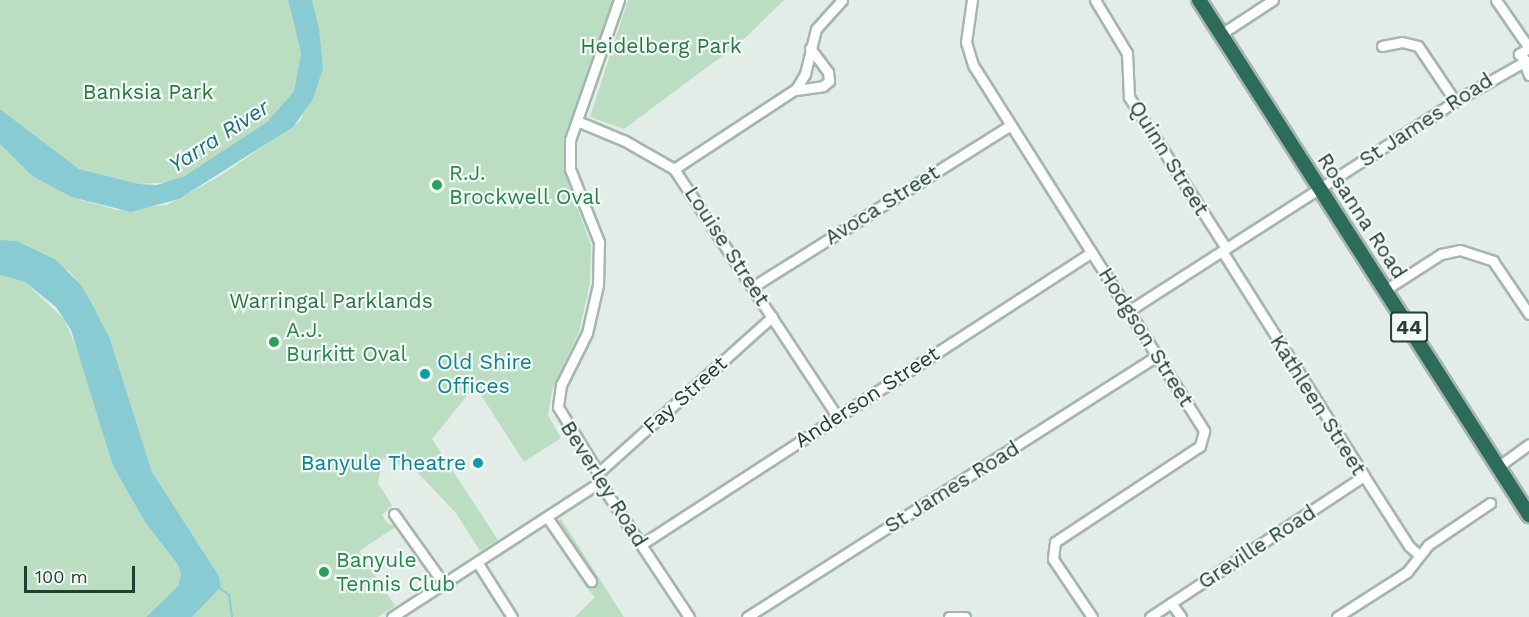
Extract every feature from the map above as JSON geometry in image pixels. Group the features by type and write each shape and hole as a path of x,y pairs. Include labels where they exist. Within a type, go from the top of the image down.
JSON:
{"highway":[{"name":"Rosanna Road","path":"1199,0 1529,515"}],"street":[{"name":"Beverley Road","path":"619,0 570,140 570,169 599,242 598,285 587,333 561,385 558,403 562,419 689,617"},
{"path":"795,91 805,74 810,48 820,22 842,0"},
{"name":"Hodgson Street","path":"972,0 966,42 973,65 1204,430 1205,439 1055,542 1053,559 1092,617"},
{"name":"Quinn Street","path":"1095,0 1127,53 1129,97 1224,250"},
{"path":"1221,34 1273,0"},
{"path":"1496,0 1512,26 1529,75"},
{"path":"1382,46 1402,42 1418,46 1455,101"},
{"path":"674,169 795,91 823,86 829,81 828,72 810,48"},
{"name":"St James Road","path":"1130,310 1524,56"},
{"name":"Louise Street","path":"577,121 674,169 754,286 837,416"},
{"name":"Avoca Street","path":"754,286 1011,125"},
{"name":"Kathleen Street","path":"1224,250 1364,476 1409,546 1419,555"},
{"path":"1385,290 1441,254 1460,250 1493,261 1529,314"},
{"name":"Anderson Street","path":"642,544 1092,252"},
{"name":"Fay Street","path":"396,616 547,517 599,478 772,317"},
{"name":"St James Road","path":"747,617 1157,356"},
{"path":"1499,466 1529,444"},
{"name":"Greville Road","path":"1150,617 1364,476"},
{"path":"1337,617 1407,572 1428,545 1490,503"},
{"path":"394,514 444,584"},
{"path":"547,517 591,581"},
{"path":"477,562 512,617"},
{"path":"1172,603 1181,617"},
{"path":"949,617 965,617"}],"green space":[{"name":"Banksia Park","path":"0,0 288,0 301,53 294,91 267,122 195,171 172,182 139,184 79,169 0,109"},
{"name":"Warringal Parklands","path":"312,0 613,0 564,139 564,171 591,245 590,283 579,332 552,390 548,415 561,438 524,462 475,386 432,439 498,540 480,551 456,513 415,470 383,458 378,483 392,505 382,515 388,524 397,526 359,551 395,606 378,617 192,617 221,587 219,576 152,472 110,339 81,285 69,271 0,240 0,144 32,176 71,197 117,210 167,205 220,176 300,121 323,68"},
{"name":"Heidelberg Park","path":"628,0 784,0 741,42 624,129 590,117"},
{"path":"0,275 25,282 64,319 80,356 113,466 145,522 178,565 181,575 178,586 146,617 0,617"},
{"path":"561,519 624,617 575,617 595,597 585,586 594,579 556,522"}],"water":[{"path":"288,0 312,0 319,29 323,68 313,99 293,127 179,199 131,212 71,197 32,176 0,144 0,109 79,169 139,184 157,185 185,176 267,122 294,91 301,53"},
{"path":"0,240 17,241 56,260 81,285 110,339 152,472 219,576 221,587 192,617 146,617 178,586 181,575 178,565 145,522 113,466 71,330 56,307 25,282 0,275"}],"waterway":[{"path":"218,587 229,595 232,617"}],"place":[{"name":"R.J. Brockwell Oval","path":"437,185"},
{"name":"A.J. Burkitt Oval","path":"274,342"},
{"name":"Old Shire Offices","path":"425,374"},
{"name":"Banyule Theatre","path":"478,463"},
{"name":"Banyule Tennis Club","path":"324,572"}],"water label":[{"name":"Yarra River","path":"219,136"}]}
